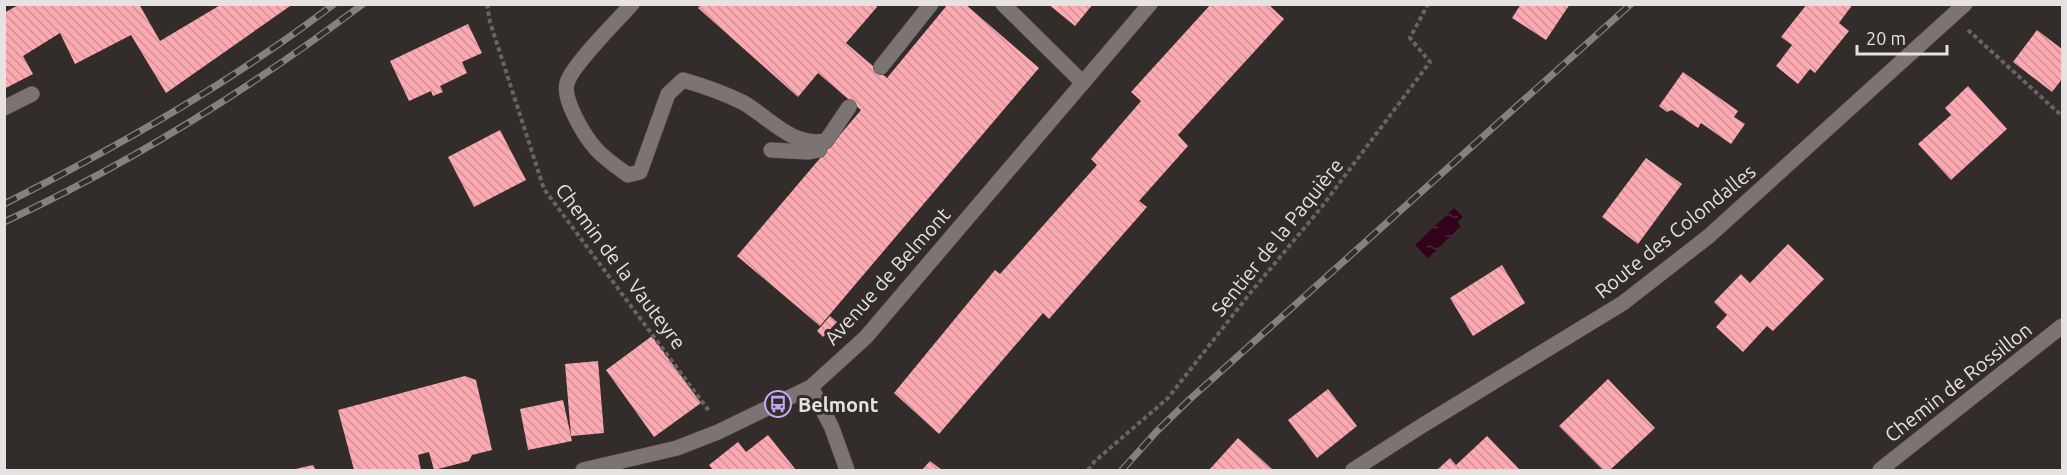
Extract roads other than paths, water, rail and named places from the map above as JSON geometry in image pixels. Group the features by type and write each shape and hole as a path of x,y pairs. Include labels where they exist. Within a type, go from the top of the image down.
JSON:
{"street":[{"path":"632,4 573,70 566,85 569,105 578,122 595,148 612,164 628,175 640,172 668,94 683,80 718,91 745,104 796,139 813,143 826,141"},
{"path":"881,67 931,4"},
{"path":"1003,4 1083,83"},
{"name":"Avenue de Belmont","path":"583,471 677,448 718,432 811,387 866,337 1150,4"},
{"name":"Route des Colondalles","path":"1353,471 1423,425 1623,303 1709,236 1965,4"},
{"path":"4,108 32,94"},
{"path":"771,150 818,151 849,107"},
{"name":"Chemin de Rossillon","path":"1880,471 2062,326"},
{"path":"811,387 832,428 847,471"}],"water":[{"path":"1454,208 1463,217 1457,222 1461,226 1428,258 1415,245"}],"railway":[{"path":"4,204 174,112 256,60 334,4"},
{"path":"4,222 98,175 189,122 278,65 363,4"},
{"path":"1122,470 1190,399 1631,4"}],"place":[{"name":"Belmont","path":"778,404"}]}
